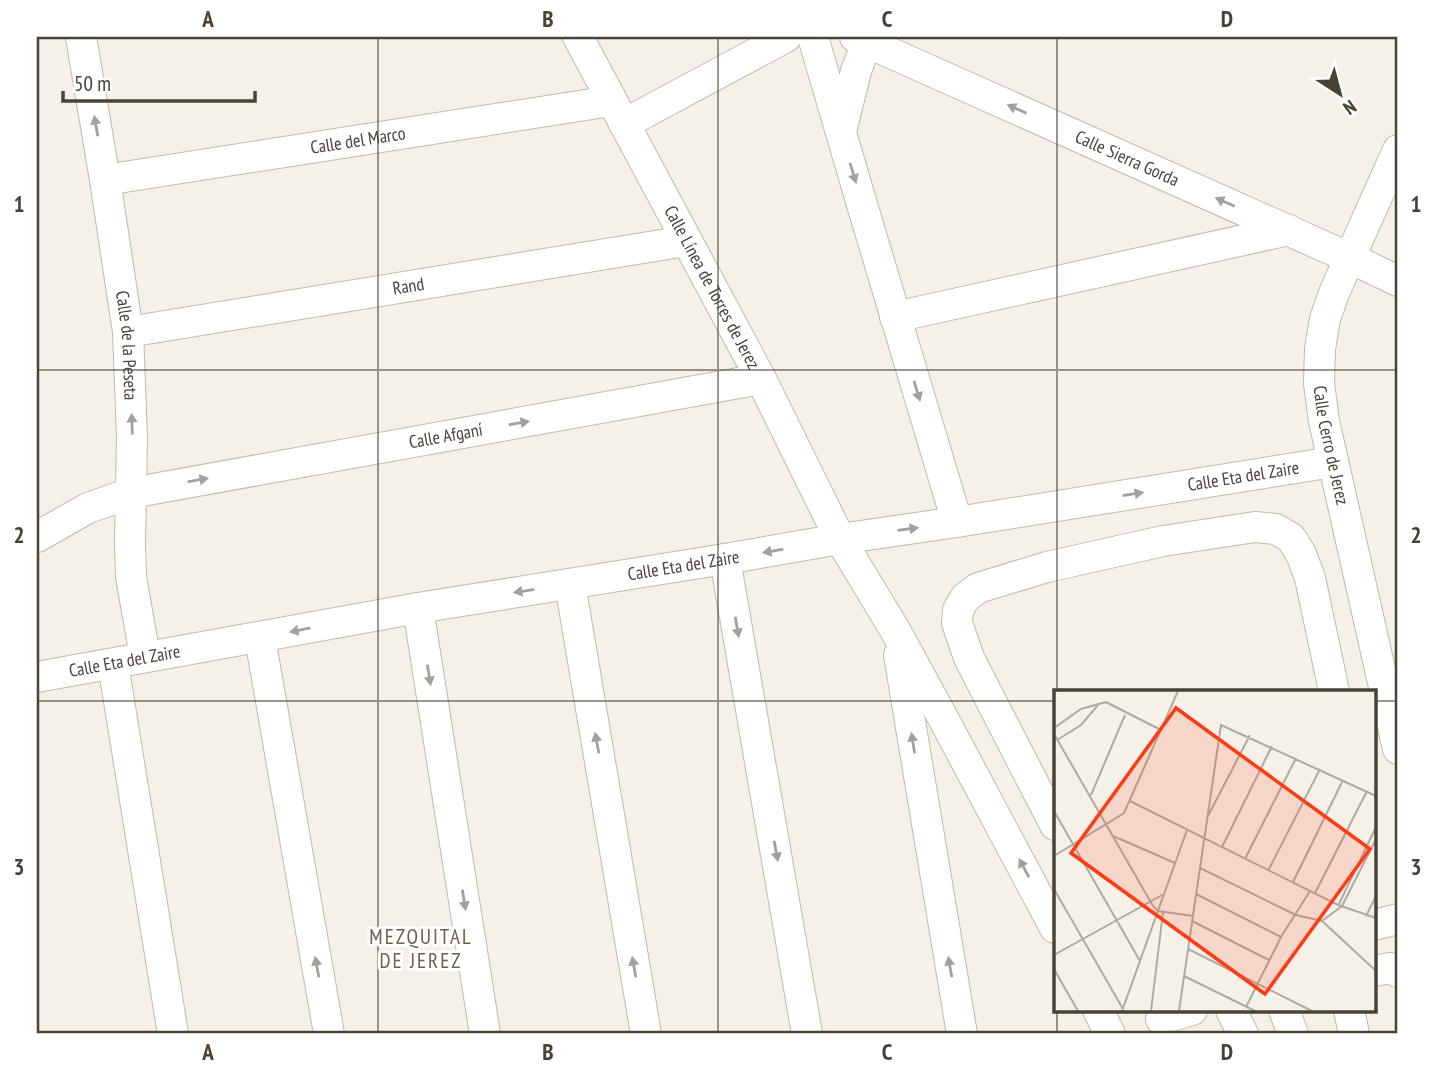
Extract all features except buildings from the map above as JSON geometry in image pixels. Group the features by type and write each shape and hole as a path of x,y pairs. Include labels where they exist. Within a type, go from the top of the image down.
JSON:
{"street":[{"name":"Calle de la Peseta","path":"81,37 128,332 132,438 131,577 145,656"},
{"name":"Calle Línea de Torres de Jerez","path":"578,37 761,379 840,539 895,630 1054,926"},
{"path":"813,37 957,522"},
{"path":"617,112 781,38"},
{"path":"841,131 864,38"},
{"name":"Calle Sierra Gorda","path":"864,38 1398,281"},
{"name":"Calle del Marco","path":"105,180 617,112"},
{"name":"Calle Cerro de Jerez","path":"1398,150 1325,319 1320,349 1319,383 1324,421 1398,749"},
{"path":"895,317 1289,230"},
{"name":"Rand","path":"128,332 686,241"},
{"name":"Calle Afganí","path":"37,537 88,508 131,492 761,379"},
{"name":"Calle Eta del Zaire","path":"37,677 418,608 1333,462"},
{"path":"1054,823 961,638 957,623 958,610 965,597 978,588 1047,566 1163,541 1255,527 1276,529 1291,538 1301,554 1310,578 1334,690"},
{"path":"725,559 807,1034"},
{"path":"570,584 646,1034"},
{"path":"418,608 485,1034"},
{"path":"895,630 962,1034"},
{"path":"260,638 329,1034"},
{"path":"113,664 173,1034"},
{"path":"1376,924 1398,919"},
{"path":"1376,971 1390,968 1398,972"},
{"path":"1099,1012 1111,1034"},
{"path":"1162,1021 1187,1012"},
{"path":"1232,1012 1243,1034"},
{"path":"1285,1012 1293,1034"},
{"path":"1349,1012 1354,1034"}],"district":[{"name":"MEZQUITAL DE JEREZ","path":"421,949"}]}
